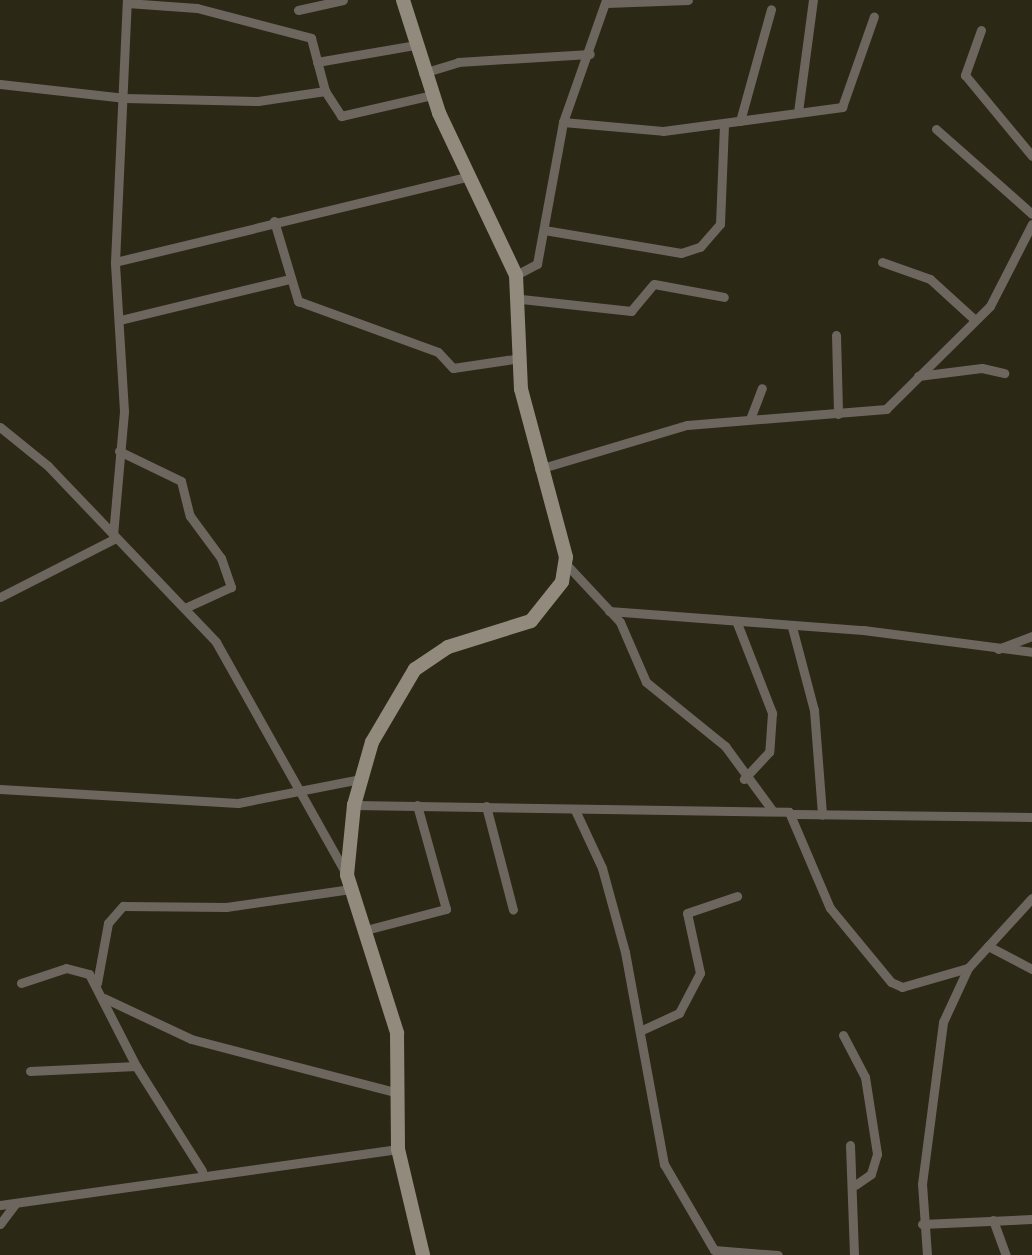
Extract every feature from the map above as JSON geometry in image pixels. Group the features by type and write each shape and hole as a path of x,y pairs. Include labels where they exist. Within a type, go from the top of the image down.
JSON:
{"street":[{"path":"298,10 343,0"},
{"path":"403,0 432,95 516,275 521,299 521,358 539,469 566,564 609,611 646,682 725,746 744,779 772,810"},
{"path":"516,275 537,264 563,122 590,54 606,2 688,0"},
{"path":"798,112 813,0"},
{"path":"115,536 120,320 115,262 125,98 127,2 197,8 311,38 325,91 337,113 350,118 432,95"},
{"path":"740,121 771,9"},
{"path":"563,122 663,131 842,107 874,16"},
{"path":"981,30 965,75 1032,156"},
{"path":"317,62 415,45"},
{"path":"423,73 458,62 590,54"},
{"path":"0,84 125,98 258,101 325,91"},
{"path":"544,230 681,253 700,247 720,224 724,125"},
{"path":"936,129 1032,214"},
{"path":"115,262 274,221 470,176"},
{"path":"274,221 283,233 289,279 298,301 438,352 453,368 521,358"},
{"path":"539,469 687,425 886,409 1002,289 1032,224"},
{"path":"882,262 930,279 975,320"},
{"path":"120,320 289,279"},
{"path":"521,299 631,311 654,284 724,297"},
{"path":"836,335 838,414"},
{"path":"918,376 982,368 1004,373"},
{"path":"750,419 762,388"},
{"path":"0,427 187,607 252,695 301,797 349,882 362,931 397,1033 398,1149 423,1255"},
{"path":"119,451 181,481 190,516 221,558 231,587 187,607"},
{"path":"0,597 115,536"},
{"path":"349,882 354,805 360,779 387,709 415,669 448,647 531,621 552,600 566,564"},
{"path":"609,611 737,623 863,630 994,651 1032,652"},
{"path":"737,623 772,713 769,752 744,779"},
{"path":"792,627 814,710 822,815"},
{"path":"994,651 1032,636"},
{"path":"0,789 238,803 301,797 360,779"},
{"path":"354,805 1032,817"},
{"path":"362,931 446,909 417,805"},
{"path":"486,806 513,910"},
{"path":"575,810 602,868 642,1030 660,1153 711,1247 778,1255"},
{"path":"794,814 830,908 891,982 902,987 968,968"},
{"path":"202,1171 136,1066 97,983 108,923 123,906 226,907 349,882"},
{"path":"642,1030 679,1013 700,973 687,913 737,896"},
{"path":"927,1255 922,1224 943,1022 968,968 1032,898"},
{"path":"988,946 1032,969"},
{"path":"21,983 66,968 97,983"},
{"path":"104,998 191,1039 398,1093"},
{"path":"843,1035 865,1077 877,1154 871,1174 855,1185"},
{"path":"30,1071 136,1066"},
{"path":"850,1145 855,1185 854,1255"},
{"path":"0,1205 202,1171 398,1149"},
{"path":"0,1224 15,1204"},
{"path":"922,1224 1032,1219"},
{"path":"993,1220 1006,1255"}]}
